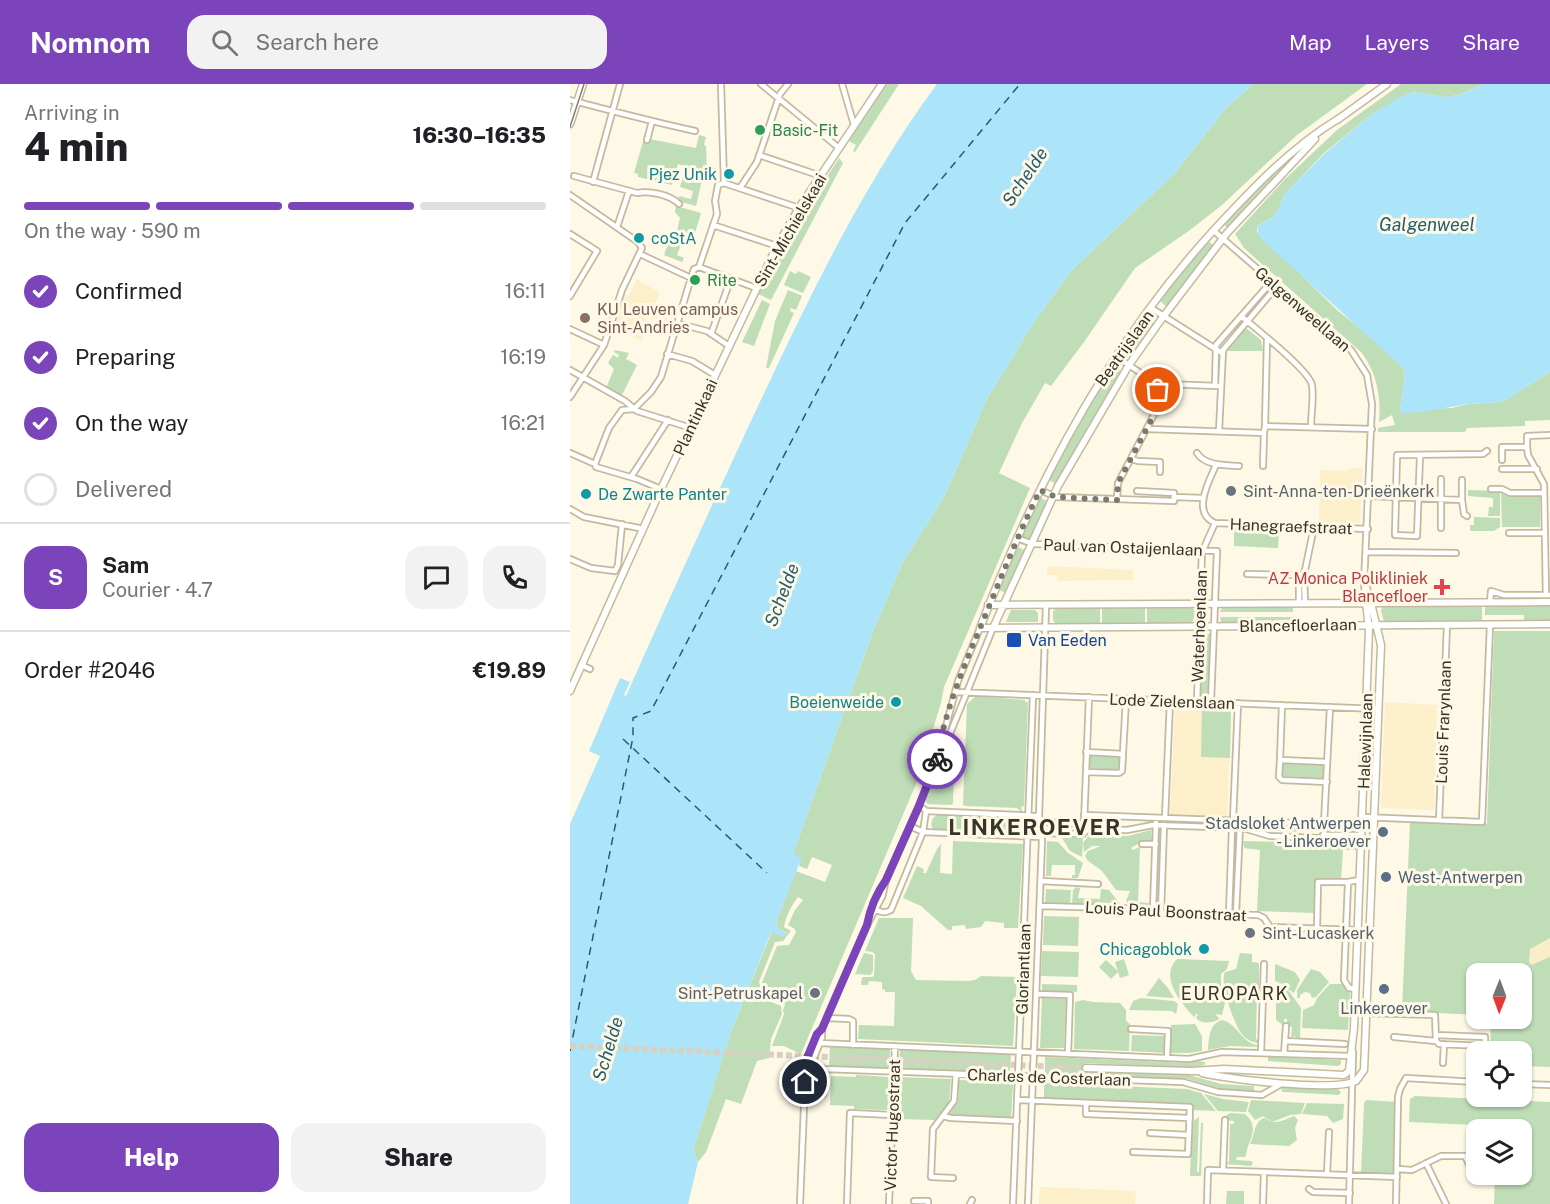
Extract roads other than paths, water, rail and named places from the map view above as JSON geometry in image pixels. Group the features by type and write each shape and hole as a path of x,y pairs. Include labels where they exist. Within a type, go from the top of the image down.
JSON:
{"street":[{"path":"570,124 574,101 583,84"},
{"path":"593,182 620,84"},
{"path":"721,84 724,183"},
{"path":"761,84 838,148"},
{"path":"740,188 759,155 778,99 788,84"},
{"path":"842,84 854,125"},
{"name":"Sint-Michielskaai","path":"729,346 777,246 799,208 882,84"},
{"name":"Beatrijslaan","path":"980,628 1017,538 1069,432 1151,308 1214,231 1277,165 1387,84"},
{"path":"574,101 695,131"},
{"name":"Beatrijslaan","path":"993,628 1029,544 1053,496 1083,440 1129,365 1223,238 1292,162 1338,119"},
{"path":"647,140 652,121"},
{"path":"759,155 820,176"},
{"path":"574,176 637,194 646,192 673,198 679,204"},
{"path":"634,409 651,392 660,377 694,269 699,267 717,214 715,201 718,185 724,183 799,208"},
{"path":"617,227 629,191"},
{"path":"570,195 617,227 642,248 630,271 604,345 570,397"},
{"path":"713,225 777,246"},
{"name":"Galgenweellaan","path":"1214,231 1351,350 1370,384 1372,429 1365,580 1368,603"},
{"path":"570,234 597,251 572,286 570,296"},
{"path":"640,254 691,278"},
{"path":"699,267 756,288"},
{"path":"711,334 731,278"},
{"path":"1219,431 1216,345 1272,281"},
{"path":"1218,386 1222,353 1225,347 1277,286"},
{"path":"1151,308 1222,353"},
{"path":"1241,316 1305,372 1312,384 1311,427"},
{"path":"676,324 711,334 729,346"},
{"path":"570,329 604,345"},
{"path":"1263,466 1267,339"},
{"name":"Plantinkaai","path":"570,692 620,578 729,346"},
{"path":"1267,361 1270,355 1281,352"},
{"path":"667,354 692,361 715,375"},
{"path":"1117,357 1160,386"},
{"path":"570,370 625,401 634,409"},
{"path":"1117,500 1118,483 1157,409 1160,386 1164,384 1218,386"},
{"path":"595,464 609,428 622,410 634,409 690,428"},
{"path":"631,477 668,420"},
{"path":"1266,426 1372,429"},
{"path":"1148,429 1263,433"},
{"path":"1548,595 1548,543 1545,533 1547,517 1544,484 1528,455 1527,436 1550,435"},
{"path":"1502,460 1502,447 1527,447"},
{"path":"1420,456 1417,536 1395,534 1397,455 1483,454 1487,451"},
{"path":"570,453 595,464 596,467 661,489"},
{"path":"1197,453 1200,458 1216,465 1239,466"},
{"path":"1131,459 1161,462 1160,472"},
{"path":"1202,550 1215,523 1208,519 1204,511 1203,498 1216,465"},
{"path":"1502,469 1537,469"},
{"path":"1441,479 1442,528"},
{"path":"1462,480 1462,500 1464,514 1467,516"},
{"path":"1491,489 1502,489 1510,493 1544,493"},
{"path":"1040,490 1053,496 1117,500 1174,501 1174,497"},
{"path":"1137,491 1174,493 1174,497"},
{"path":"1369,496 1462,500"},
{"path":"1174,497 1203,498"},
{"path":"570,509 584,517 639,528"},
{"name":"Hanegraefstraat","path":"1215,523 1368,530"},
{"path":"615,571 618,567 622,524"},
{"path":"1302,603 1302,575 1314,527"},
{"path":"1509,533 1545,533"},
{"path":"1017,538 1029,544"},
{"name":"Paul van Ostaijenlaan","path":"1029,544 1217,551"},
{"name":"Waterhoenlaan","path":"1197,702 1202,550"},
{"name":"Waterhoenlaan","path":"1211,702 1217,551"},
{"path":"1367,552 1456,553"},
{"path":"570,559 591,568 615,571 620,578"},
{"path":"1247,574 1302,575"},
{"name":"Blancefloerlaan","path":"1490,602 1491,591 1504,595 1548,595"},
{"name":"Blancefloerlaan","path":"988,605 1550,602"},
{"name":"Halewijnlaan","path":"1368,603 1372,625 1381,645"},
{"path":"1046,604 1046,627"},
{"path":"1362,817 1482,822 1490,624"},
{"name":"Blancefloerlaan","path":"980,628 1550,624"},
{"name":"Halewijnlaan","path":"1352,1055 1366,709 1372,625"},
{"name":"Halewijnlaan","path":"1354,1080 1361,1076 1364,1070 1381,645 1386,625"},
{"name":"Louis Frarynlaan","path":"1439,820 1447,625"},
{"name":"Gloriantlaan","path":"1028,1204 1041,881 1040,819 1046,627"},
{"path":"937,762 955,692 980,628"},
{"path":"800,1204 804,1095 808,1065 993,628"},
{"path":"581,665 591,669"},
{"name":"Lode Zielenslaan","path":"955,692 1379,709"},
{"name":"Gloriantlaan","path":"1013,1204 1033,695"},
{"path":"1079,834 1084,815 1089,697"},
{"path":"1086,772 1122,772 1126,699"},
{"path":"1165,818 1170,700"},
{"path":"1233,820 1238,703"},
{"path":"1282,705 1280,779 1327,782"},
{"path":"1324,833 1330,707"},
{"path":"1086,752 1123,754"},
{"path":"1280,760 1327,762"},
{"path":"919,806 926,811 1029,816 1081,824 1088,829 1127,830 1156,825 1239,828 1270,836 1318,838 1327,844 1360,846"},
{"path":"875,907 885,912 891,910 923,832 926,811"},
{"path":"1084,815 1324,824"},
{"path":"1153,910 1156,818"},
{"path":"1236,914 1240,820"},
{"path":"1161,913 1164,825"},
{"path":"910,826 923,832 1028,837 1083,834 1088,829"},
{"path":"1228,915 1232,828"},
{"path":"1318,838 1324,833 1361,835"},
{"path":"1142,844 1156,844"},
{"path":"1360,863 1372,863"},
{"path":"1317,929 1318,882 1359,880"},
{"path":"1041,881 1098,884"},
{"name":"Halewijnlaan","path":"1348,882 1344,980 1349,988 1355,989"},
{"path":"1358,902 1371,903"},
{"name":"Louis Paul Boonstraat","path":"1040,906 1153,910 1161,913 1236,914 1262,916 1270,927 1357,930"},
{"path":"1261,1053 1264,964"},
{"name":"Gloriantlaan","path":"1036,994 1070,995 1068,1054"},
{"path":"1367,1013 1435,1015 1436,1038 1438,1044 1485,1046 1485,1037 1436,1038 1394,1037"},
{"path":"827,1018 849,1018 853,1021 853,1045"},
{"path":"1284,1054 1286,1026"},
{"path":"1131,1029 1168,1031 1167,1058"},
{"path":"1285,1041 1345,1044"},
{"name":"Charles de Costerlaan","path":"817,1042 1189,1059 1222,1052 1362,1056 1365,1052"},
{"path":"1443,1064 1444,1044"},
{"name":"Victor Hugostraat","path":"889,1204 895,1046"},
{"path":"1344,1075 1349,1071 1352,1055"},
{"path":"1349,1204 1354,1080 1352,1055"},
{"name":"Charles de Costerlaan","path":"808,1065 825,1069 1183,1082 1218,1092 1262,1095 1284,1083"},
{"name":"Charles de Costerlaan","path":"1086,1068 1192,1071 1224,1069 1349,1075 1354,1080 1341,1084 1284,1083 1224,1078 1192,1071"},
{"path":"804,1095 823,1094 825,1069"},
{"path":"953,1178 931,1177 933,1129 954,1101 956,1074"},
{"path":"1396,1204 1398,1097 1406,1078 1466,1081"},
{"path":"1532,1084 1550,1085"},
{"path":"1017,1100 1190,1107 1188,1154 1133,1152"},
{"path":"1086,1103 1086,1114 1190,1118"},
{"path":"847,1204 850,1113 892,1115"},
{"path":"944,1116 1017,1121"},
{"path":"1223,1170 1225,1120"},
{"path":"1327,1174 1329,1132"},
{"path":"1150,1133 1189,1135"},
{"path":"1397,1169 1412,1170 1441,1156 1465,1156 1466,1158"},
{"path":"1426,1163 1446,1204"},
{"path":"1207,1204 1208,1170 1397,1177"},
{"path":"1263,1204 1264,1172"},
{"path":"1308,1189 1313,1192 1350,1193"},
{"path":"914,1201 928,1201 928,1204"}],"water":[{"name":"Schelde","path":"937,84 1253,84 1226,108 1175,173 1072,270 1034,322 987,399 944,497 903,562 873,631 793,854 802,857 776,922 778,928 788,934 782,936 771,932 732,1029 693,1150 698,1162 688,1204 570,1204 570,824 600,756 589,751 620,678 630,682 624,695 626,696 741,442 818,281 886,160"},
{"name":"Galgenweel","path":"1483,84 1550,84 1550,372 1502,402 1402,413 1400,409 1405,374 1403,368 1259,237 1257,226 1273,217 1280,207 1283,196 1324,154 1372,114 1412,92 1445,97 1459,95"}],"tunnel":[{"path":"570,1046 1086,1068"}],"tram line":[{"path":"570,127 584,84"}],"place":[{"name":"Basic-Fit","path":"760,130"},
{"name":"Pjez Unik","path":"729,174"},
{"name":"coStA","path":"639,238"},
{"name":"Rite","path":"695,280"},
{"name":"KU Leuven campus Sint-Andries","path":"585,318"},
{"name":"Sint-Anna-ten-Drieënkerk","path":"1231,491"},
{"name":"De Zwarte Panter","path":"586,494"},
{"name":"AZ Monica Polikliniek Blancefloer","path":"1442,587"},
{"name":"Van Eeden","path":"1014,640"},
{"name":"Boeienweide","path":"896,702"},
{"name":"Stadsloket Antwerpen - Linkeroever","path":"1383,832"},
{"name":"West-Antwerpen","path":"1386,877"},
{"name":"Sint-Lucaskerk","path":"1250,933"},
{"name":"Chicagoblok","path":"1204,949"},
{"name":"Linkeroever","path":"1384,989"},
{"name":"Sint-Petruskapel","path":"815,993"}],"district":[{"name":"LINKEROEVER","path":"1035,827"},
{"name":"EUROPARK","path":"1235,994"}]}
